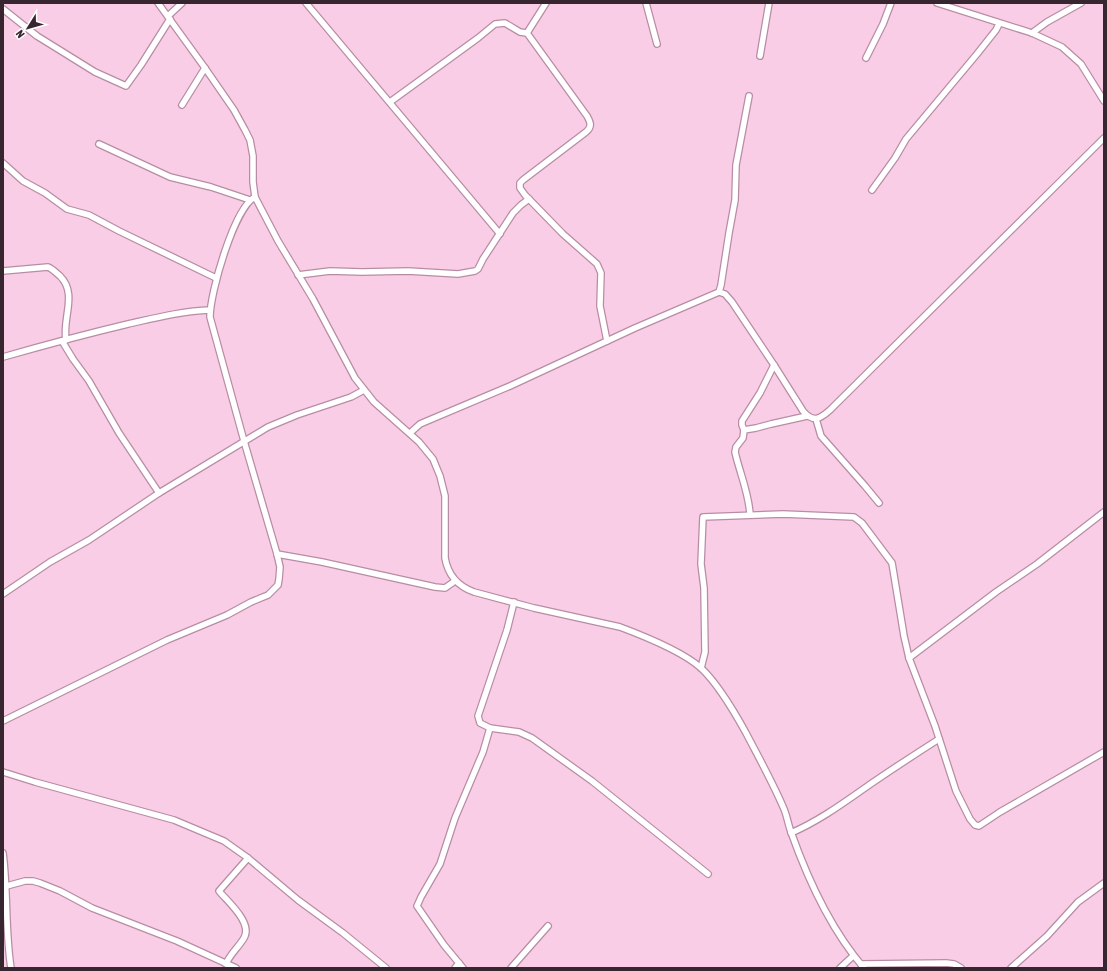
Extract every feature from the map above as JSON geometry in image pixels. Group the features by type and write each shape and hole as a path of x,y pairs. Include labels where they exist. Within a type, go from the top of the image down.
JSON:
{"street":[{"path":"158,3 234,110 248,135 253,156 253,198 313,299 355,378 377,405 410,433 433,459 440,476 445,496 444,558 446,566 455,581 467,589 514,602 620,627 671,649 702,668 729,704 745,731 776,791 791,833 813,885 831,921 853,956 862,966 946,963 954,964 961,968"},
{"path":"3,9 37,36 95,72 126,86 141,65 169,18 182,3"},
{"path":"306,3 500,234"},
{"path":"527,33 546,3"},
{"path":"646,3 657,44"},
{"path":"760,56 769,3"},
{"path":"866,58 883,24 891,3"},
{"path":"937,3 999,24 1032,33 1062,46 1081,64 1104,101"},
{"path":"1032,33 1081,3"},
{"path":"390,102 495,24 505,23 520,32 527,33 587,116 591,126 590,129 521,182 520,188 529,200 563,234 593,260 599,269 601,278 600,306 607,341"},
{"path":"872,190 895,158 906,139 981,50 999,24"},
{"path":"182,105 205,68"},
{"path":"719,292 735,200 736,160 749,96"},
{"path":"744,430 807,416 816,419 825,415 1104,138"},
{"path":"99,144 170,177 253,198"},
{"path":"3,163 23,181 45,193 67,209 89,215 216,278"},
{"path":"3,721 167,640 227,615 268,595 278,585 280,579 280,567 277,554 212,326 210,310 216,278 237,221 242,210 253,198"},
{"path":"298,275 335,271 468,273 478,269 513,213 529,200"},
{"path":"3,271 48,266 52,268 67,284 69,296 64,340 72,358 89,382 119,433 159,493"},
{"path":"410,433 426,421 510,386 709,295 719,292 725,294 732,302 807,416"},
{"path":"3,357 64,340 178,313 210,310"},
{"path":"750,515 746,488 735,452 737,445 743,438 744,430 742,421 760,394 774,365"},
{"path":"3,594 45,565 89,540 159,493 268,427 283,420 351,397 364,390"},
{"path":"816,419 821,436 879,503"},
{"path":"910,658 996,592 1037,564 1104,512"},
{"path":"702,668 705,652 704,595 701,564 703,517 803,514 852,516 858,518 887,554 892,563 904,636 910,658 956,791 972,822 979,826 1000,812 1104,752"},
{"path":"277,554 322,562 435,587 445,588 455,581"},
{"path":"514,602 507,630 488,690 478,714 480,723 490,728 519,732 532,738 592,781 708,874"},
{"path":"459,966 417,906 440,864 455,818 482,752 490,728"},
{"path":"791,833 834,810 939,739"},
{"path":"3,772 174,820 224,841 248,858 298,900 343,933 386,968"},
{"path":"3,853 7,935 11,968"},
{"path":"226,964 228,958 243,940 247,930 243,919 219,891 248,858"},
{"path":"4,886 25,881 40,882 92,908 177,941 236,968"},
{"path":"1011,968 1047,936 1078,902 1104,883"},
{"path":"511,968 548,926"},
{"path":"840,968 853,956"}]}
